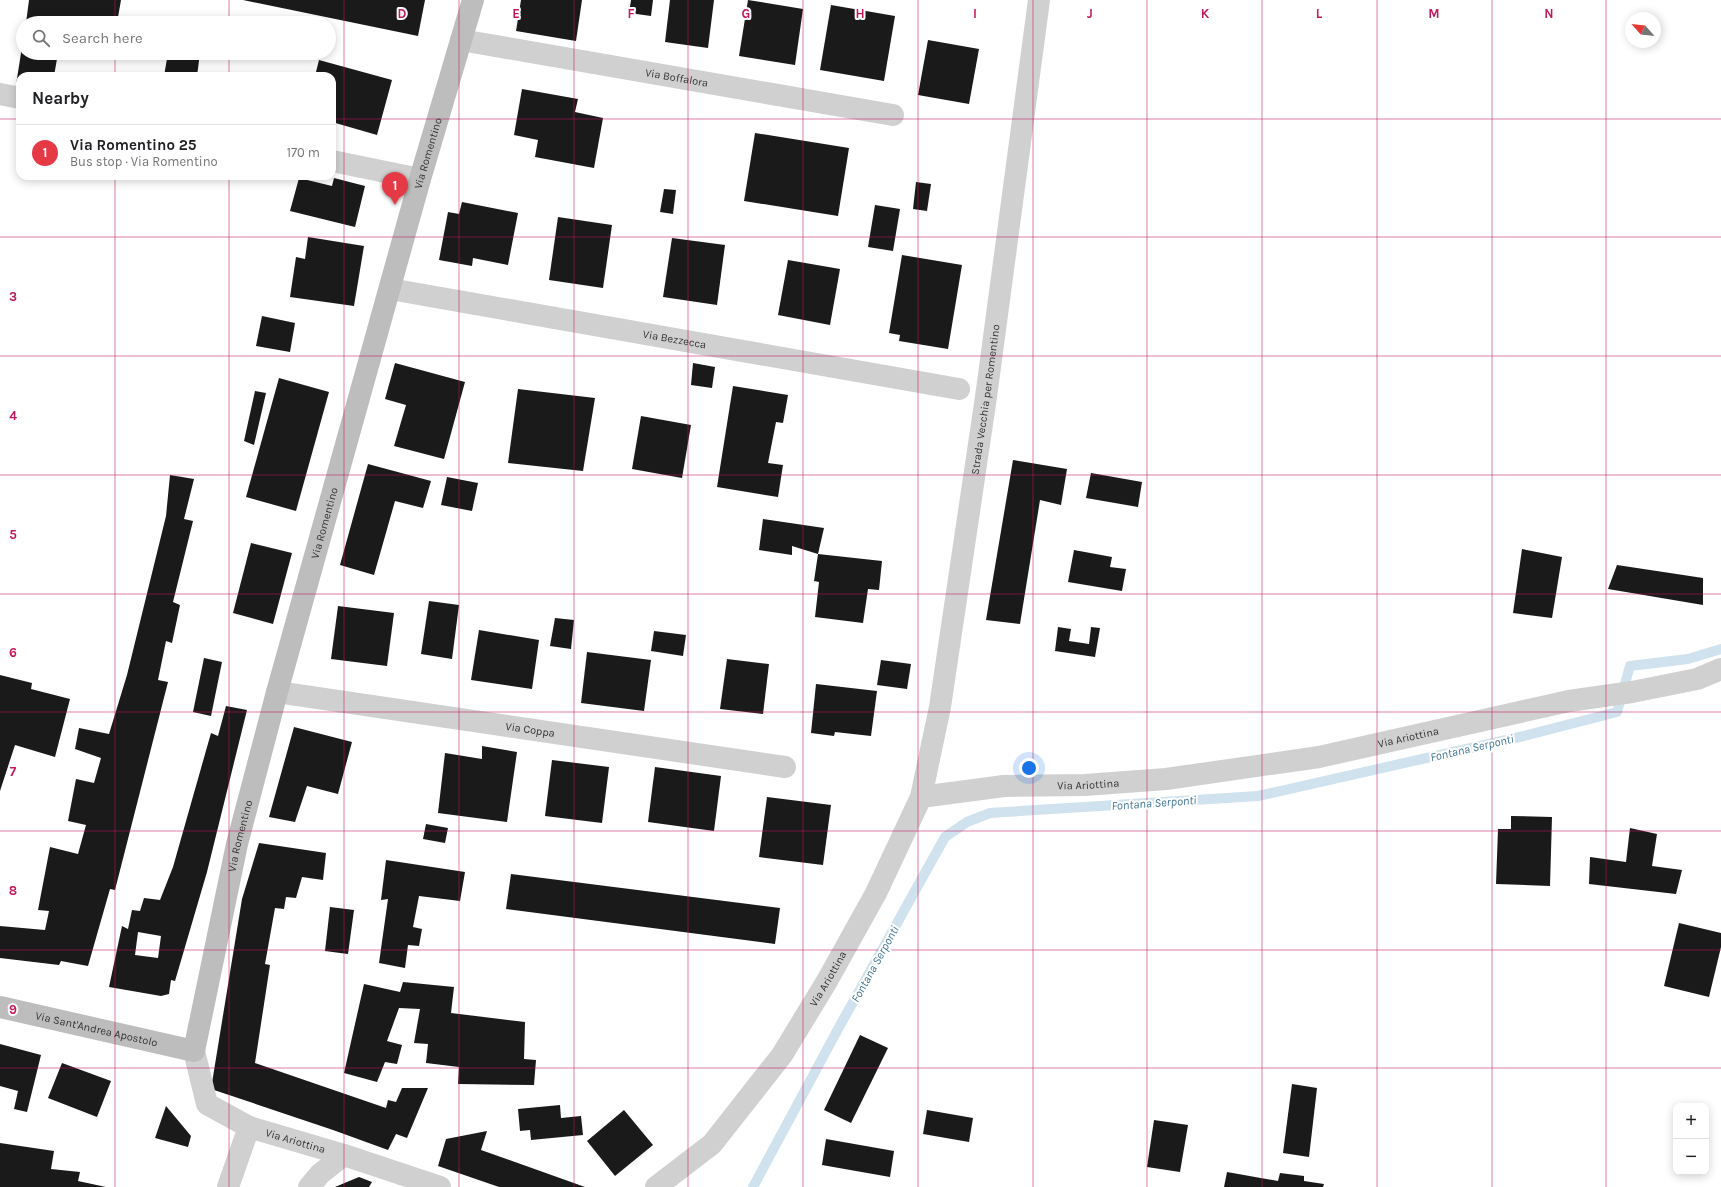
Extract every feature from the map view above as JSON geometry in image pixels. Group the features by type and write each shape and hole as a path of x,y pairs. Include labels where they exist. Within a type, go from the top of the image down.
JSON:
{"street":[{"name":"Via Romentino","path":"194,1051 237,844 276,692 420,179 473,0"},
{"name":"Strada Vecchia per Romentino","path":"921,797 940,707 986,397 1039,0"},
{"name":"Via Boffalora","path":"461,40 893,115"},
{"path":"0,94 16,97"},
{"path":"336,162 420,179"},
{"name":"Via Bezzecca","path":"390,289 959,389"},
{"name":"Via Ariottina","path":"656,1187 712,1144 782,1055 827,981 876,893 921,797 1004,786 1086,785 1166,779 1312,758 1399,740 1491,718 1604,695 1632,692 1697,679 1721,669"},
{"name":"Via Coppa","path":"276,692 785,767"},
{"name":"Via Sant'Andrea Apostolo","path":"0,1007 194,1051"},
{"name":"Via Ariottina","path":"194,1051 207,1104 249,1127 344,1155 440,1187"},
{"path":"228,1187 249,1127"},
{"path":"309,1187 320,1174 344,1155"}],"building":[{"path":"29,0 121,0 118,16 27,16"},
{"path":"243,0 425,0 418,36 336,19 336,16 321,16"},
{"path":"521,0 582,0 576,41 516,31"},
{"path":"631,0 653,0 651,16 629,13"},
{"path":"670,0 714,0 708,48 665,42"},
{"path":"748,0 803,9 795,65 739,56"},
{"path":"831,5 895,16 884,81 820,70"},
{"path":"928,40 979,49 969,104 918,95"},
{"path":"20,60 57,60 55,72 18,72"},
{"path":"167,60 199,60 198,72 165,72"},
{"path":"319,60 392,80 377,135 336,123 336,72 316,72"},
{"path":"522,89 578,99 575,112 603,118 594,168 535,157 538,140 514,135"},
{"path":"755,133 849,148 838,216 744,201"},
{"path":"336,179 365,186 355,227 290,211 298,180 307,180 332,186 334,180 336,180"},
{"path":"916,182 931,184 927,211 913,209"},
{"path":"664,189 676,190 673,214 660,212"},
{"path":"462,202 518,213 508,265 473,258 472,266 439,260 448,212 459,214"},
{"path":"875,205 900,209 893,251 868,247"},
{"path":"558,217 612,225 603,288 549,280"},
{"path":"308,237 364,246 354,306 290,297 296,257 305,259"},
{"path":"672,238 725,245 717,305 663,297"},
{"path":"902,255 962,265 948,349 899,341 900,335 889,333"},
{"path":"788,260 840,269 830,325 778,315"},
{"path":"262,316 295,323 290,352 256,346"},
{"path":"395,363 465,382 444,459 394,446 406,405 385,399"},
{"path":"693,363 715,367 712,388 691,385"},
{"path":"279,378 329,392 296,511 246,497"},
{"path":"733,386 788,395 783,423 776,422 768,463 783,465 778,497 717,487"},
{"path":"518,389 595,398 583,471 508,463"},
{"path":"255,391 266,393 254,445 244,441"},
{"path":"641,416 691,425 682,478 632,469"},
{"path":"1013,460 1067,469 1061,505 1040,500 1020,624 986,620"},
{"path":"368,464 431,481 423,508 395,501 374,575 340,565"},
{"path":"1091,473 1142,482 1138,507 1086,498"},
{"path":"170,475 194,479 184,519 193,521 173,602 180,605 172,643 166,641 158,680 168,682 115,890 110,889 88,966 61,961 59,965 0,958 0,926 45,930 49,911 38,910 50,847 78,854 86,825 68,821 76,779 94,783 101,758 75,749 79,728 109,734 127,675 166,516"},
{"path":"447,477 478,483 472,511 441,505"},
{"path":"763,519 824,528 818,554 792,546 792,555 759,550"},
{"path":"251,543 292,553 273,624 233,613"},
{"path":"1522,549 1562,557 1552,618 1513,613"},
{"path":"1074,550 1112,557 1110,567 1126,569 1122,591 1068,582"},
{"path":"818,554 882,561 879,590 868,589 863,623 815,617 819,582 814,581"},
{"path":"1617,565 1703,578 1703,605 1608,589"},
{"path":"429,601 459,605 452,659 421,654"},
{"path":"338,606 394,613 387,666 331,659"},
{"path":"555,618 574,620 571,649 550,646"},
{"path":"1058,627 1071,629 1069,641 1089,644 1091,627 1100,628 1095,657 1055,651"},
{"path":"479,630 539,640 532,689 471,680"},
{"path":"654,631 686,635 683,656 651,651"},
{"path":"587,652 651,660 644,711 581,703"},
{"path":"204,658 222,662 211,716 193,712"},
{"path":"727,659 769,664 763,714 720,709"},
{"path":"881,660 911,664 907,689 877,685"},
{"path":"0,675 32,683 31,689 70,699 55,757 15,745 0,791"},
{"path":"816,684 877,691 871,736 835,732 834,736 811,733"},
{"path":"226,706 247,710 207,872 175,981 171,980 169,994 161,996 109,987 122,926 128,929 132,910 140,911 144,898 160,900 173,867 211,733 218,736","holes":["138,932 161,936 158,958 135,955"]},
{"path":"294,727 352,742 338,794 307,786 295,822 269,817"},
{"path":"482,746 517,752 507,822 438,813 445,753 482,759"},
{"path":"552,760 609,767 602,823 545,816"},
{"path":"655,767 721,776 714,831 648,822"},
{"path":"767,797 831,805 823,865 759,857"},
{"path":"1511,816 1552,817 1550,886 1496,884 1498,829 1511,829"},
{"path":"426,824 448,828 445,843 423,839"},
{"path":"1630,828 1657,834 1652,866 1682,870 1676,894 1589,884 1590,857 1626,862"},
{"path":"259,843 326,853 323,880 302,877 296,898 286,897 284,909 275,908 265,964 270,965 255,1063 386,1108 388,1100 396,1102 402,1088 428,1088 407,1138 396,1134 388,1150 211,1089 242,899"},
{"path":"386,860 465,872 460,901 419,896 413,927 422,929 419,946 408,945 405,968 379,963 388,899 381,900"},
{"path":"511,874 780,908 775,944 506,909"},
{"path":"330,907 354,910 348,954 325,951"},
{"path":"1679,923 1721,933 1721,947 1709,997 1664,986"},
{"path":"403,982 454,987 451,1013 525,1022 524,1059 536,1060 534,1085 458,1084 459,1067 426,1063 428,1044 414,1043 420,1009 399,1008 387,1041 402,1045 397,1064 385,1062 377,1082 344,1073 364,984 400,992"},
{"path":"860,1035 888,1048 851,1123 824,1110"},
{"path":"0,1044 41,1055 27,1112 14,1109 18,1091 0,1086"},
{"path":"62,1063 111,1081 97,1117 48,1098"},
{"path":"1292,1084 1317,1088 1309,1157 1283,1153"},
{"path":"560,1105 561,1118 581,1116 583,1135 531,1140 530,1130 520,1131 518,1109"},
{"path":"166,1106 191,1136 188,1147 155,1138"},
{"path":"624,1110 653,1145 615,1176 587,1141"},
{"path":"927,1110 973,1118 969,1142 923,1134"},
{"path":"1154,1120 1188,1125 1180,1172 1147,1167"},
{"path":"487,1131 481,1150 585,1187 499,1187 438,1166 446,1139"},
{"path":"826,1139 894,1151 890,1177 822,1165"},
{"path":"0,1143 54,1151 51,1169 80,1172 78,1181 106,1187 0,1187"},
{"path":"1227,1172 1278,1181 1280,1173 1304,1176 1304,1181 1324,1184 1323,1187 1224,1187"},
{"path":"359,1177 372,1182 369,1187 335,1187"}],"waterway":[{"name":"Fontana Serponti","path":"753,1187 838,1029 945,837 967,822 990,813 1258,796 1524,736 1617,712 1630,666 1688,659 1721,649"}],"place":[{"name":"Via Romentino 25","path":"395,205"}]}
